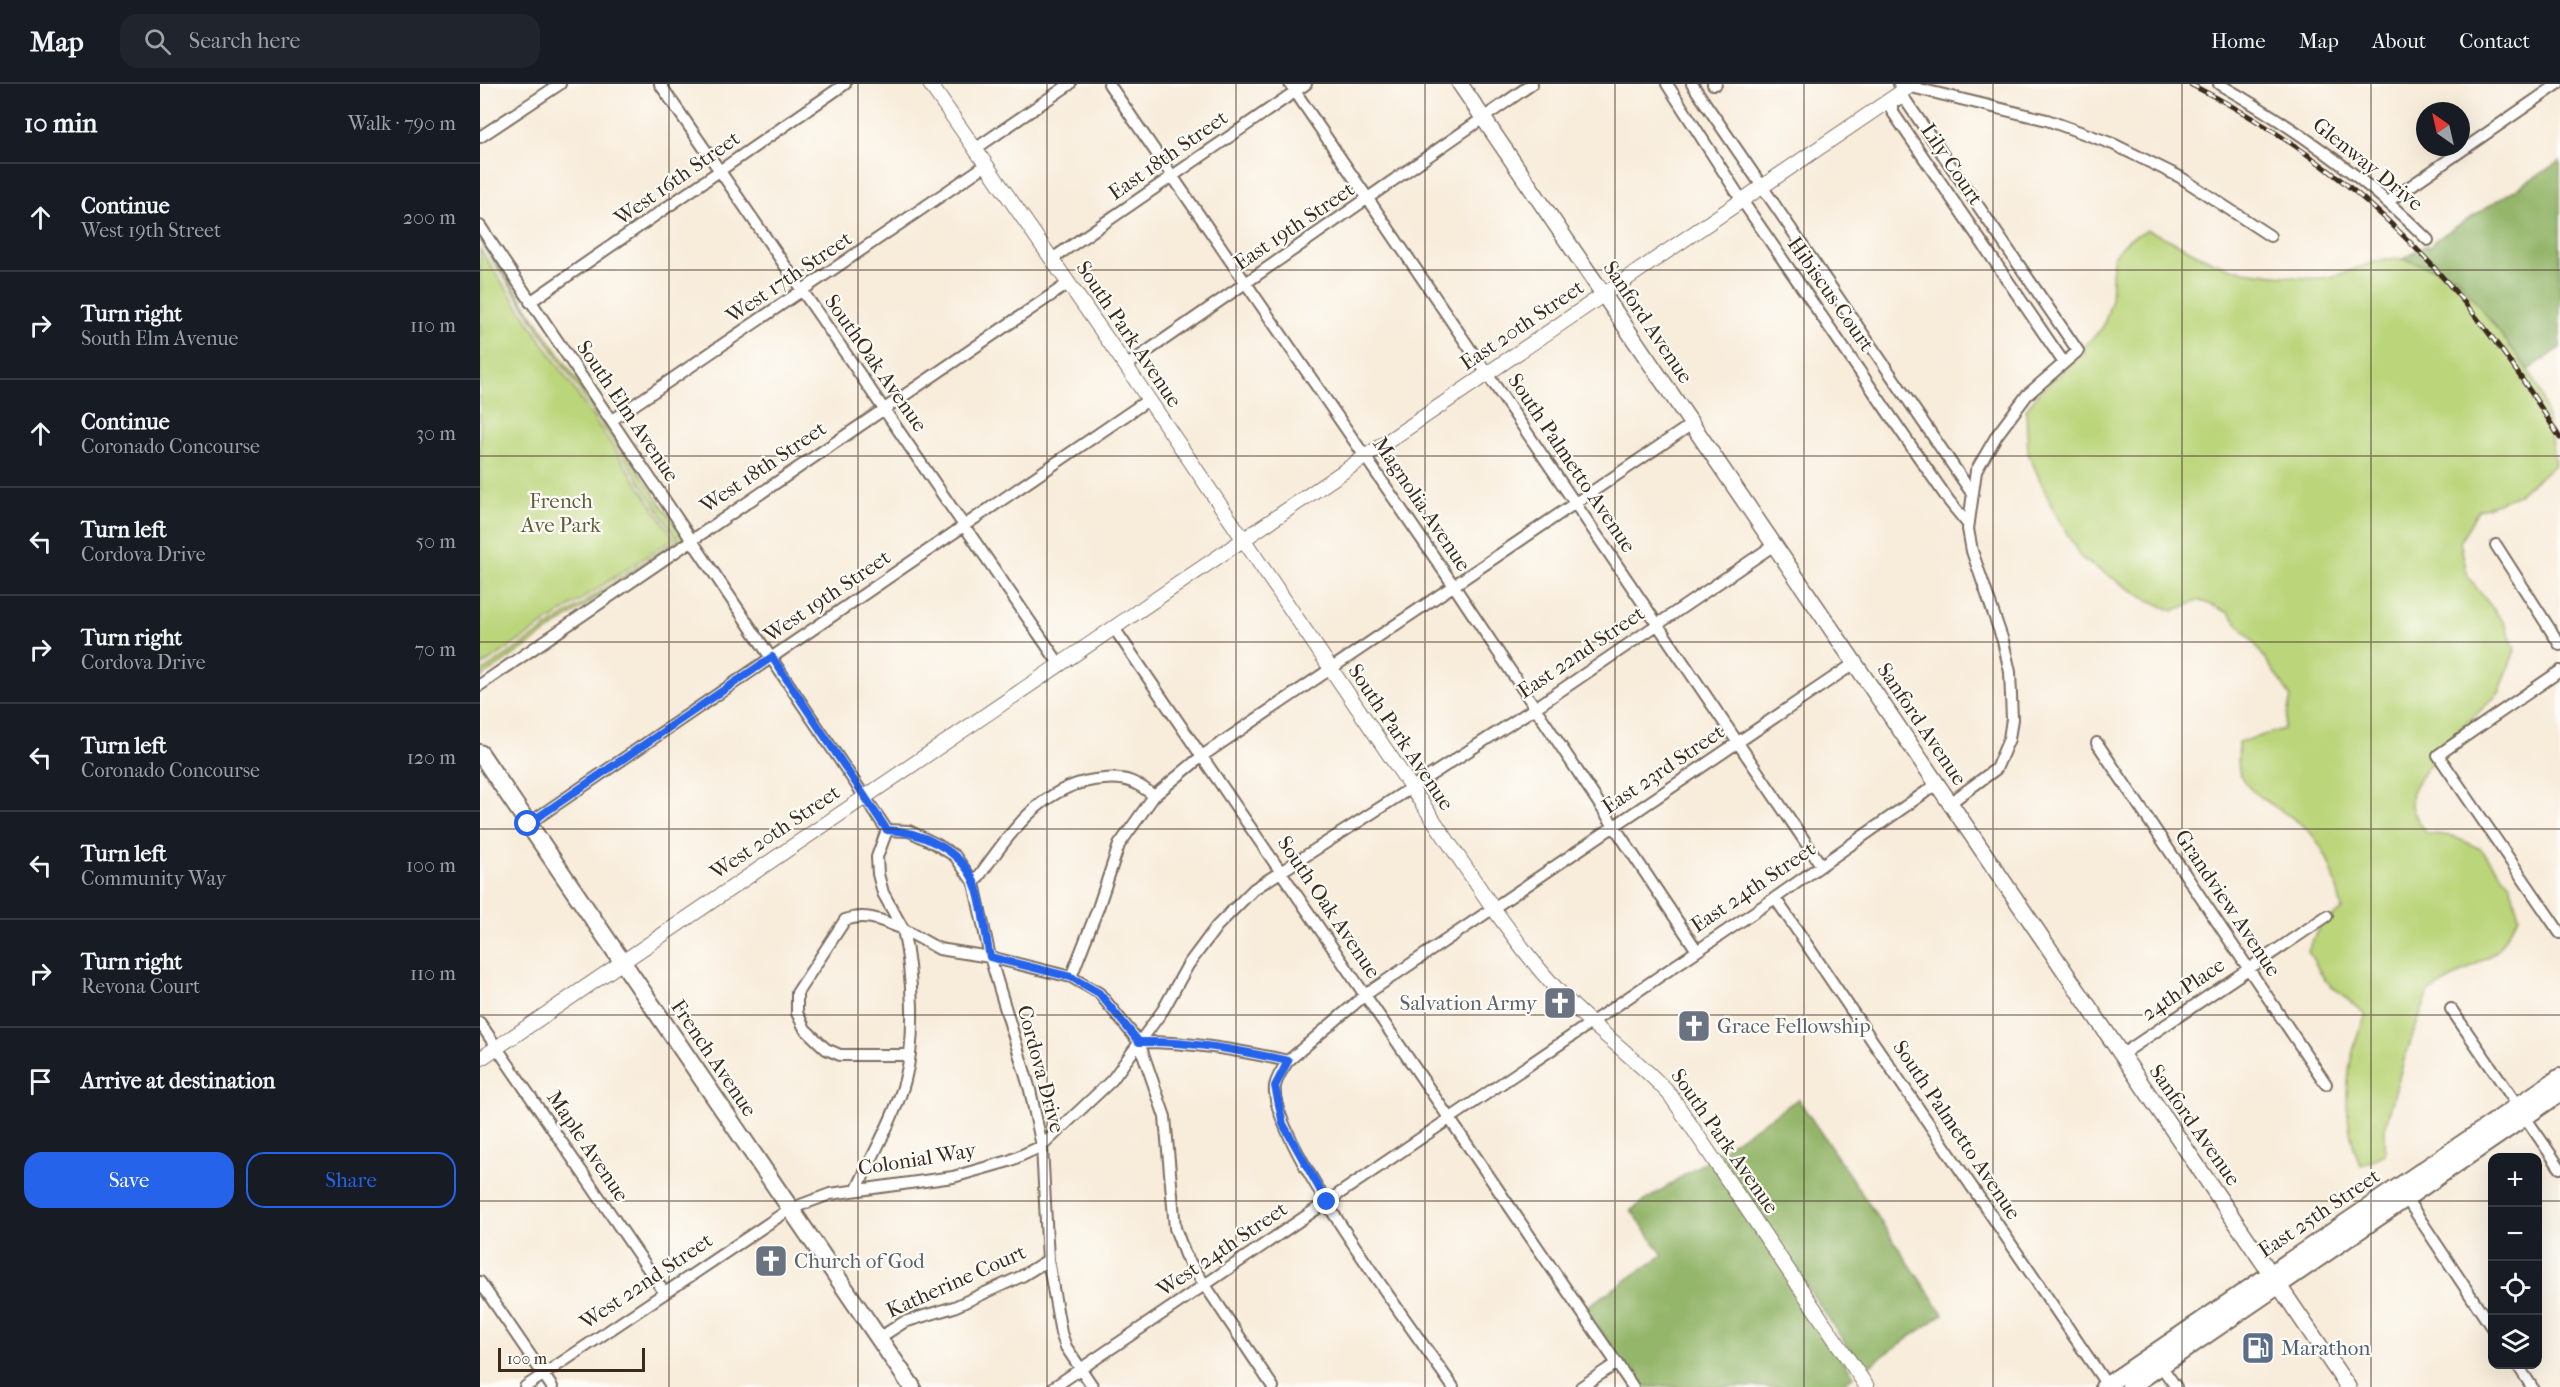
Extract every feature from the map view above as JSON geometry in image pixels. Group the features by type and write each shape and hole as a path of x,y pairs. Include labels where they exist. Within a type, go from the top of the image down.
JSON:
{"main road":[{"name":"Sanford Avenue","path":"1460,84 2348,1387"},
{"name":"French Avenue","path":"480,753 912,1387"},
{"name":"East 25th Street","path":"2109,1386 2131,1369 2406,1198 2470,1154 2478,1142 2521,1112 2560,1077"},
{"name":"East 25th Street","path":"2130,1387 2276,1279 2521,1112 2560,1093"}],"street":[{"path":"480,137 560,84"},
{"name":"SouthOak Avenue","path":"660,84 1060,665"},
{"name":"West 16th Street","path":"530,302 845,84"},
{"name":"South Park Avenue","path":"930,84 1069,282 1409,788 1493,908 1535,966 1591,1022 1652,1074 1671,1096 1867,1387"},
{"path":"975,149 1070,84"},
{"name":"Magnolia Avenue","path":"1109,84 1454,586 1696,950"},
{"name":"East 18th Street","path":"1052,259 1173,176 1292,88 1306,84"},
{"path":"1483,117 1532,84"},
{"name":"Hibiscus Court","path":"1667,84 1741,199 1949,501 1967,523"},
{"name":"Hibiscus Court","path":"1692,84 1971,492"},
{"path":"1908,84 2047,120 2113,144 2180,177 2270,236"},
{"name":"East 20th Street","path":"1243,539 1892,98 1908,84"},
{"name":"Glenway Drive","path":"2219,84 2270,113 2389,201 2428,240"},
{"path":"2389,201 2558,84"},
{"name":"South Palmetto Avenue","path":"1292,88 1821,865"},
{"name":"Lily Court","path":"1892,98 1906,101 2078,351 2064,363 1892,111 1892,98"},
{"name":"East 19th Street","path":"1126,366 1246,281 1369,199 1483,117"},
{"name":"West 17th Street","path":"612,420 803,292 986,165"},
{"name":"South Elm Avenue","path":"480,226 887,830"},
{"name":"West 18th Street","path":"480,685 1069,282"},
{"path":"1950,803 1996,769 2009,739 2012,719 2010,672 2003,641 1972,551 1967,523 1976,471 2002,428 2027,395 2064,363"},
{"name":"West 19th Street","path":"528,824 1148,400"},
{"path":"1071,977 1119,845 1154,796 1202,756 1692,424"},
{"name":"West 20th Street","path":"480,1059 1243,539"},
{"name":"East 22nd Street","path":"1409,788 1535,708 1774,545"},
{"path":"2496,545 2560,645"},
{"name":"South Oak Avenue","path":"1114,628 1633,1387"},
{"name":"East 23rd Street","path":"1288,1061 1365,995 1855,663"},
{"path":"2560,671 2438,755 2560,933"},
{"name":"Grandview Avenue","path":"2097,743 2326,1084"},
{"path":"974,883 1018,824 1063,788 1098,779 1130,779 1154,796"},
{"name":"East 24th Street","path":"1591,1022 1775,898 1937,784"},
{"path":"1281,872 1409,788"},
{"path":"857,1189 901,1091 909,1055 911,991 903,929 883,893 878,874 878,857 887,830"},
{"name":"Cordova Drive","path":"887,830 909,831 936,844 955,856 974,883 990,957 1030,1090 1042,1146 1048,1260 1061,1333 1093,1387"},
{"name":"Colonial Way","path":"790,1209 812,1200 857,1189 913,1184 953,1177 1009,1161 1042,1146 1098,1096 1163,1010 1188,965 1217,926 1254,889 1281,872"},
{"name":"South Palmetto Avenue","path":"1775,898 2109,1386"},
{"path":"909,1055 840,1055 826,1049 805,1029 797,1013 797,993 845,920 857,915 872,917 903,929 939,949 990,957 1071,977 1099,993 1139,1042 1165,1117 1175,1228 1185,1255 1273,1387"},
{"name":"24th Place","path":"2121,1055 2327,915"},
{"path":"2451,1009 2560,1168"},
{"name":"West 24th Street","path":"1054,1387 1591,1022"},
{"name":"Maple Avenue","path":"480,1023 664,1292"},
{"path":"1139,1042 1182,1042 1227,1047 1288,1061 1275,1086 1283,1124 1327,1202 1453,1387"},
{"path":"2406,1198 2488,1321"},
{"name":"West 22nd Street","path":"525,1387 790,1209"},
{"name":"Katherine Court","path":"879,1338 904,1322 954,1307 1022,1276 1048,1260"},
{"path":"480,1282 552,1387"},
{"path":"1581,1387 1617,1363"},
{"path":"2161,1366 2176,1387"},
{"path":"2520,1369 2532,1387"}],"green space":[{"path":"2560,161 2560,348 2528,370 2456,276 2403,259 2426,245 2429,248 2435,240"},
{"path":"2147,230 2210,260 2252,272 2299,278 2324,278 2373,262 2403,259 2451,274 2470,294 2533,378 2546,414 2555,465 2516,496 2478,510 2460,542 2468,577 2505,624 2515,650 2499,693 2449,740 2430,753 2434,759 2414,787 2411,802 2413,811 2426,833 2452,836 2481,849 2510,884 2519,916 2496,952 2428,993 2404,1060 2385,1128 2385,1154 2361,1166 2350,1129 2347,1090 2353,1051 2366,1015 2325,980 2308,951 2319,927 2342,909 2334,877 2326,856 2314,837 2299,822 2249,787 2242,779 2238,767 2239,742 2284,729 2291,697 2255,644 2229,613 2200,600 2173,611 2144,598 2081,558 2053,509 2028,453 2026,410 2040,391 2085,353 2082,349 2103,327 2111,302 2113,257 2129,239"},
{"path":"480,235 529,310 527,311 480,241"},
{"name":"French Ave Park","path":"480,249 674,538 480,667"},
{"path":"529,310 684,538 480,678 480,673 678,539 527,311"},
{"path":"1798,1099 1943,1314 1863,1370 1717,1153"},
{"path":"1709,1159 1854,1376 1838,1387 1639,1387 1585,1308 1663,1255 1631,1210"}],"railway":[{"path":"2190,84 2249,116 2303,152 2354,191 2401,233 2445,279 2485,329 2524,382 2560,438"}],"place":[{"name":"Salvation Army","path":"1560,1003"},
{"name":"Grace Fellowship","path":"1694,1026"},
{"name":"Church of God","path":"771,1261"},
{"name":"Marathon","path":"2258,1348"}],"route":[{"path":"528,824 772,657 887,830 909,831 955,856 974,883 990,957 1071,977 1099,993 1139,1042 1182,1042 1227,1047 1288,1061 1280,1072 1275,1086 1283,1124 1327,1202"}]}
